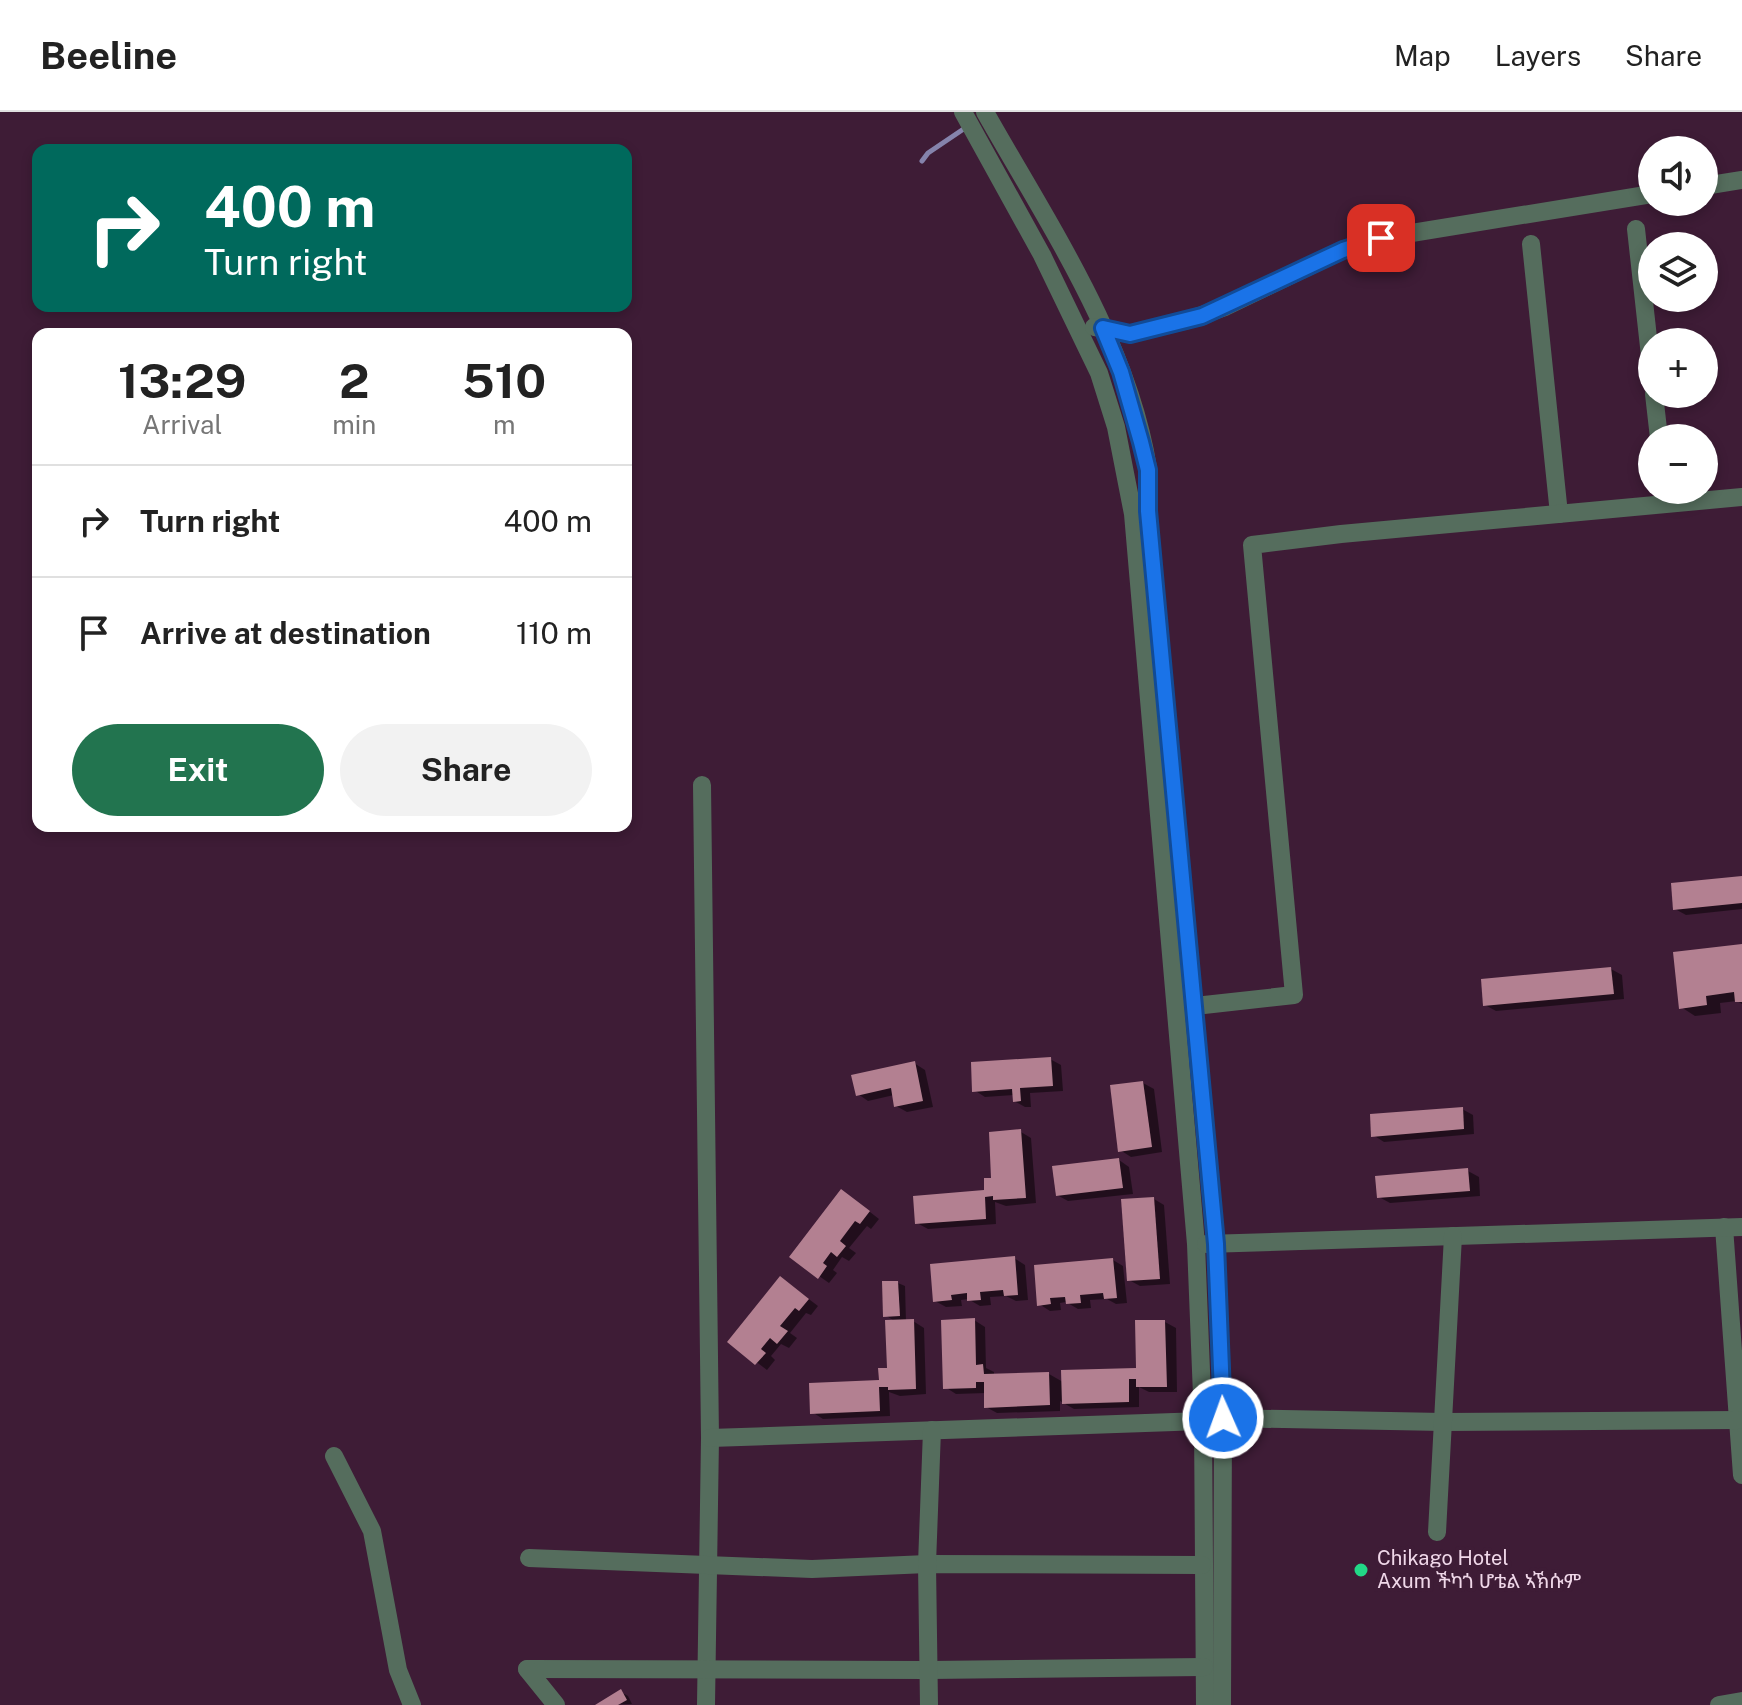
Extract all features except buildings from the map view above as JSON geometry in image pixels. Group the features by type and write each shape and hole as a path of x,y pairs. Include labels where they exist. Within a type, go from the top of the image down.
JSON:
{"street":[{"path":"963,112 1081,332 1109,403 1133,514 1196,1244 1203,1421 1205,1705"},
{"path":"985,112 1062,247 1103,328 1121,372 1148,470 1148,511 1216,1244 1223,1418 1222,1705"},
{"path":"1718,184 1742,180"},
{"path":"1081,332 1092,327 1130,334 1202,316 1343,250 1381,238 1638,196"},
{"path":"1636,229 1647,328"},
{"path":"1531,244 1559,514"},
{"path":"1718,497 1742,497"},
{"path":"1195,1006 1294,995 1252,545 1559,514 1638,501"},
{"path":"702,785 710,1438 706,1705"},
{"path":"1196,1244 1733,1227 1742,1475"},
{"path":"1437,1532 1453,1236"},
{"path":"1223,1418 1443,1422 1738,1420"},
{"path":"710,1438 1203,1421"},
{"path":"929,1705 927,1564 932,1430"},
{"path":"334,1456 372,1531 398,1670 412,1705"},
{"path":"529,1558 812,1569 927,1564 1202,1565"},
{"path":"556,1705 527,1669 1204,1667"},
{"path":"1719,1705 1742,1701"}],"waterway":[{"path":"922,161 928,153 968,126"}],"place":[{"name":"Chikago Hotel Axum ችካጎ ሆቴል ኣኽሱም","path":"1361,1570"}],"route":[{"path":"1223,1418 1216,1244 1148,511 1148,470 1121,372 1103,328 1130,334 1202,316 1343,250 1381,238"}]}
